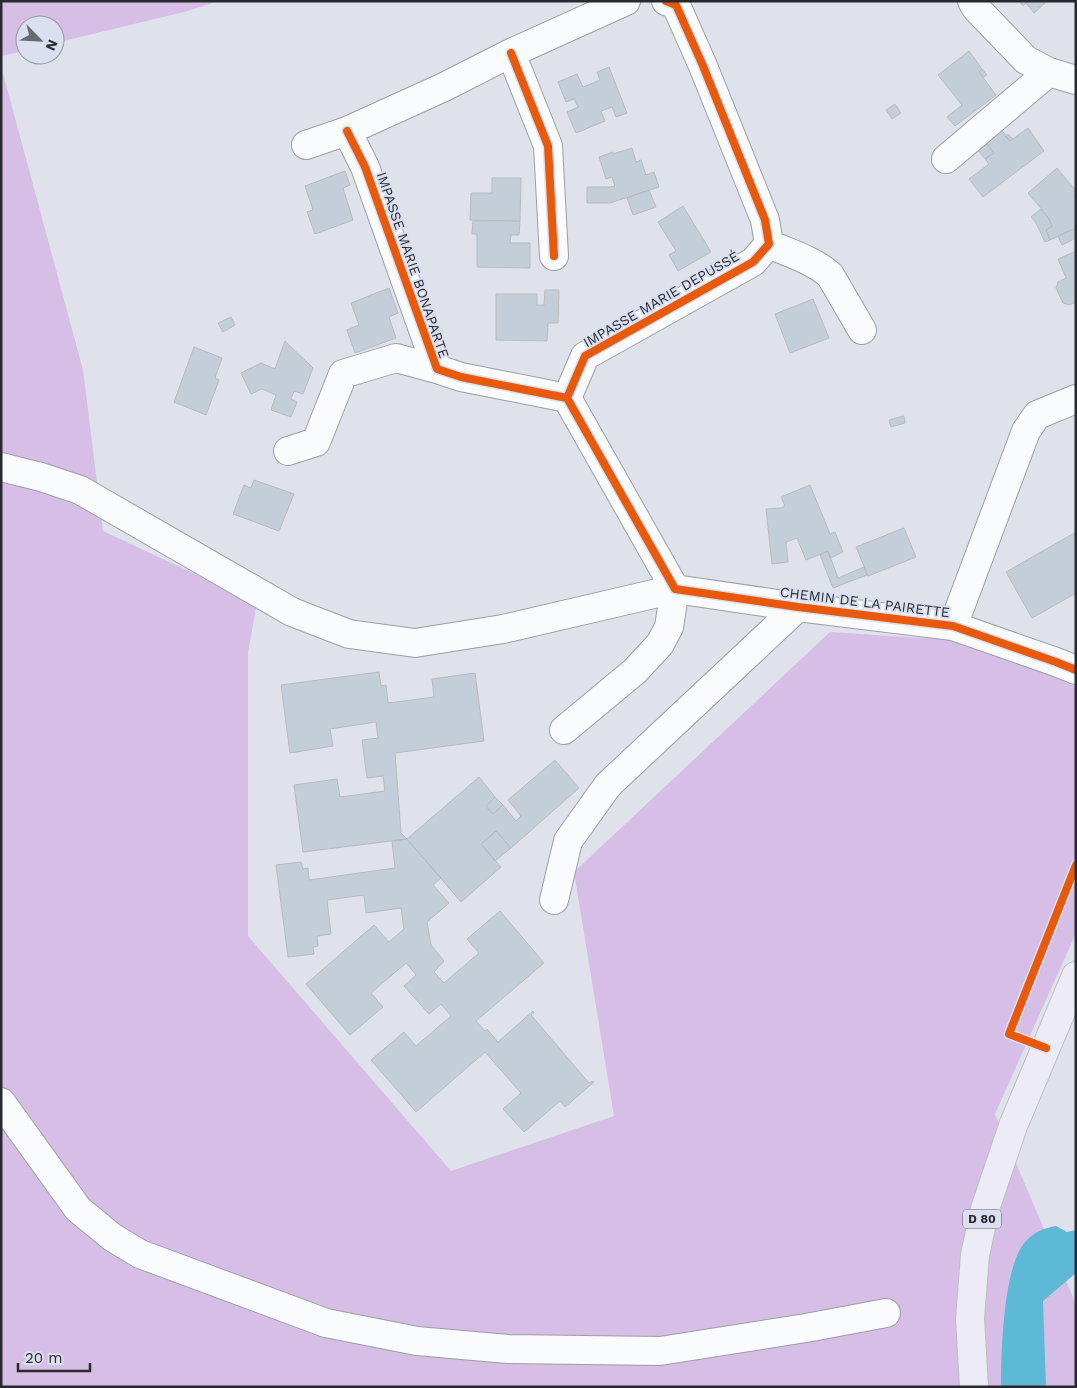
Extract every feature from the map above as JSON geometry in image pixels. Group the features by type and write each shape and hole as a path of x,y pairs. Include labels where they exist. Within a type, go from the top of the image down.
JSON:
{"main road":[{"name":"D 80","path":"974,1387 970,1319 975,1255 985,1209 1013,1126 1076,976"}],"street":[{"path":"306,145 347,131 626,1"},
{"path":"666,1 676,5 703,66 765,220 768,244 812,263 830,275 862,330"},
{"path":"972,1 976,8 1026,60 1049,72 1076,80"},
{"path":"511,53 548,146 554,256"},
{"path":"946,159 1049,72"},
{"name":"IMPASSE MARIE BONAPARTE","path":"347,131 365,167 436,369 461,378 567,398"},
{"name":"IMPASSE MARIE DEPUSSÉ","path":"567,398 585,356 753,262 768,244"},
{"path":"288,452 316,442 343,374 396,358 436,369"},
{"path":"564,730 635,671 660,644 669,627 675,589 567,398"},
{"name":"CHEMIN DE LA PAIRETTE","path":"953,626 1026,431 1037,414 1076,399"},
{"path":"1,467 41,477 80,490 292,612 349,634 415,643 503,629 675,589"},
{"name":"CHEMIN DE LA PAIRETTE","path":"675,589 953,626 1076,670"},
{"path":"554,900 568,840 608,785 798,606"},
{"path":"1,1102 78,1209 112,1237 140,1254 326,1323 416,1340 508,1349 660,1351 886,1314"}],"shaded area":[{"path":"1,1 219,1 184,12 65,41 65,15 15,15 15,53 1,56"},
{"path":"1,66 83,370 103,531 257,603 248,652 248,936 451,1171 614,1116 574,872 830,632 982,642 1076,687 1076,933 995,1114 1076,1304 1076,1387 1,1387"}],"water":[{"path":"1056,1226 1067,1232 1076,1230 1076,1273 1043,1301 1046,1387 1001,1387 1005,1310 1012,1269 1018,1253 1032,1235"}],"building":[{"path":"1019,1 1047,1 1034,13 1026,3 1023,6"},
{"path":"969,51 982,69 979,72 996,95 955,126 947,117 962,105 938,75"},
{"path":"609,67 627,113 616,117 612,107 601,111 605,121 576,133 567,112 578,107 574,99 566,102 558,82 577,74 583,87 600,80 597,72"},
{"path":"982,69 987,75 983,77 979,72"},
{"path":"895,104 901,113 892,119 886,110"},
{"path":"1000,128 1010,141 1028,128 1044,151 983,197 969,179 989,164 985,159 994,153 984,140"},
{"path":"1008,134 1013,139 1010,141 1005,136"},
{"path":"984,140 994,153 985,159 975,146"},
{"path":"632,148 636,162 641,160 646,175 654,172 659,187 610,203 587,203 587,187 615,186 612,177 606,179 599,157"},
{"path":"1057,168 1076,191 1074,196 1076,200 1076,228 1050,240 1046,230 1052,226 1048,217 1028,193"},
{"path":"345,171 350,185 343,188 353,220 315,234 307,212 313,210 305,186"},
{"path":"492,178 521,178 520,221 470,220 471,193 492,193"},
{"path":"649,190 656,207 633,215 627,198"},
{"path":"683,206 711,252 678,271 669,255 676,251 658,222"},
{"path":"1041,209 1048,217 1052,226 1046,230 1050,240 1045,242 1031,217"},
{"path":"473,221 520,221 519,235 511,235 510,243 530,243 530,268 477,267 477,234 472,234"},
{"path":"1076,228 1076,238 1062,245 1058,236"},
{"path":"1076,251 1076,302 1069,305 1063,303 1056,288 1058,282 1066,278 1058,259"},
{"path":"389,288 398,313 389,317 396,338 355,353 347,330 359,325 351,303"},
{"path":"545,290 559,290 558,323 548,323 547,341 496,340 496,294 537,294 537,305 544,305"},
{"path":"813,299 829,338 790,353 775,314"},
{"path":"231,317 235,325 223,332 218,323"},
{"path":"285,341 313,368 303,394 294,391 291,399 297,402 291,417 271,410 276,395 262,389 251,394 241,373 261,363 275,369"},
{"path":"194,347 222,358 215,378 219,380 206,415 174,402"},
{"path":"904,416 905,423 891,427 889,420"},
{"path":"254,480 294,494 279,531 233,514 244,485 251,488"},
{"path":"810,485 830,534 835,532 843,552 830,558 828,551 806,560 797,538 786,542 788,562 772,564 766,509 785,506 781,497"},
{"path":"904,528 916,557 868,576 856,547"},
{"path":"1076,532 1076,593 1032,618 1006,572"},
{"path":"828,551 838,578 864,567 867,575 833,588 820,555"},
{"path":"379,672 381,686 386,685 388,703 434,697 432,679 475,673 484,741 395,753 401,833 407,839 303,852 294,785 337,779 340,797 385,791 383,776 367,778 362,740 378,738 376,722 330,729 333,746 290,753 281,685"},
{"path":"555,760 579,788 511,848 496,831 481,844 501,867 461,902 407,839 479,777 495,797 486,806 493,814 503,805 516,821 521,816 508,800"},
{"path":"495,797 503,805 493,814 486,806"},
{"path":"496,831 511,848 495,861 481,844"},
{"path":"407,839 441,878 433,885 449,903 427,922 431,945 444,961 434,972 444,983 479,953 467,939 500,911 544,963 476,1021 485,1031 487,1029 498,1042 533,1011 534,1013 531,1015 589,1083 594,1082 565,1107 560,1101 524,1132 503,1109 521,1093 485,1052 416,1112 371,1060 404,1032 416,1046 451,1016 441,1004 429,1014 404,986 416,975 406,963 371,993 383,1007 350,1035 306,984 374,925 389,942 404,929 401,908 366,913 364,895 327,900 331,934 317,936 318,946 313,947 314,954 288,957 276,865 301,862 303,869 308,868 309,880 395,868 392,841"}],"cycle path":[{"path":"567,398 585,356 753,262 769,244 765,220 703,66 676,5 666,1"},
{"path":"511,53 548,146 554,256"},
{"path":"347,131 365,167 437,369 461,377 567,398"},
{"path":"567,398 675,589 798,607 953,626 1076,670"},
{"path":"1046,1048 1009,1034 1076,865"}]}
